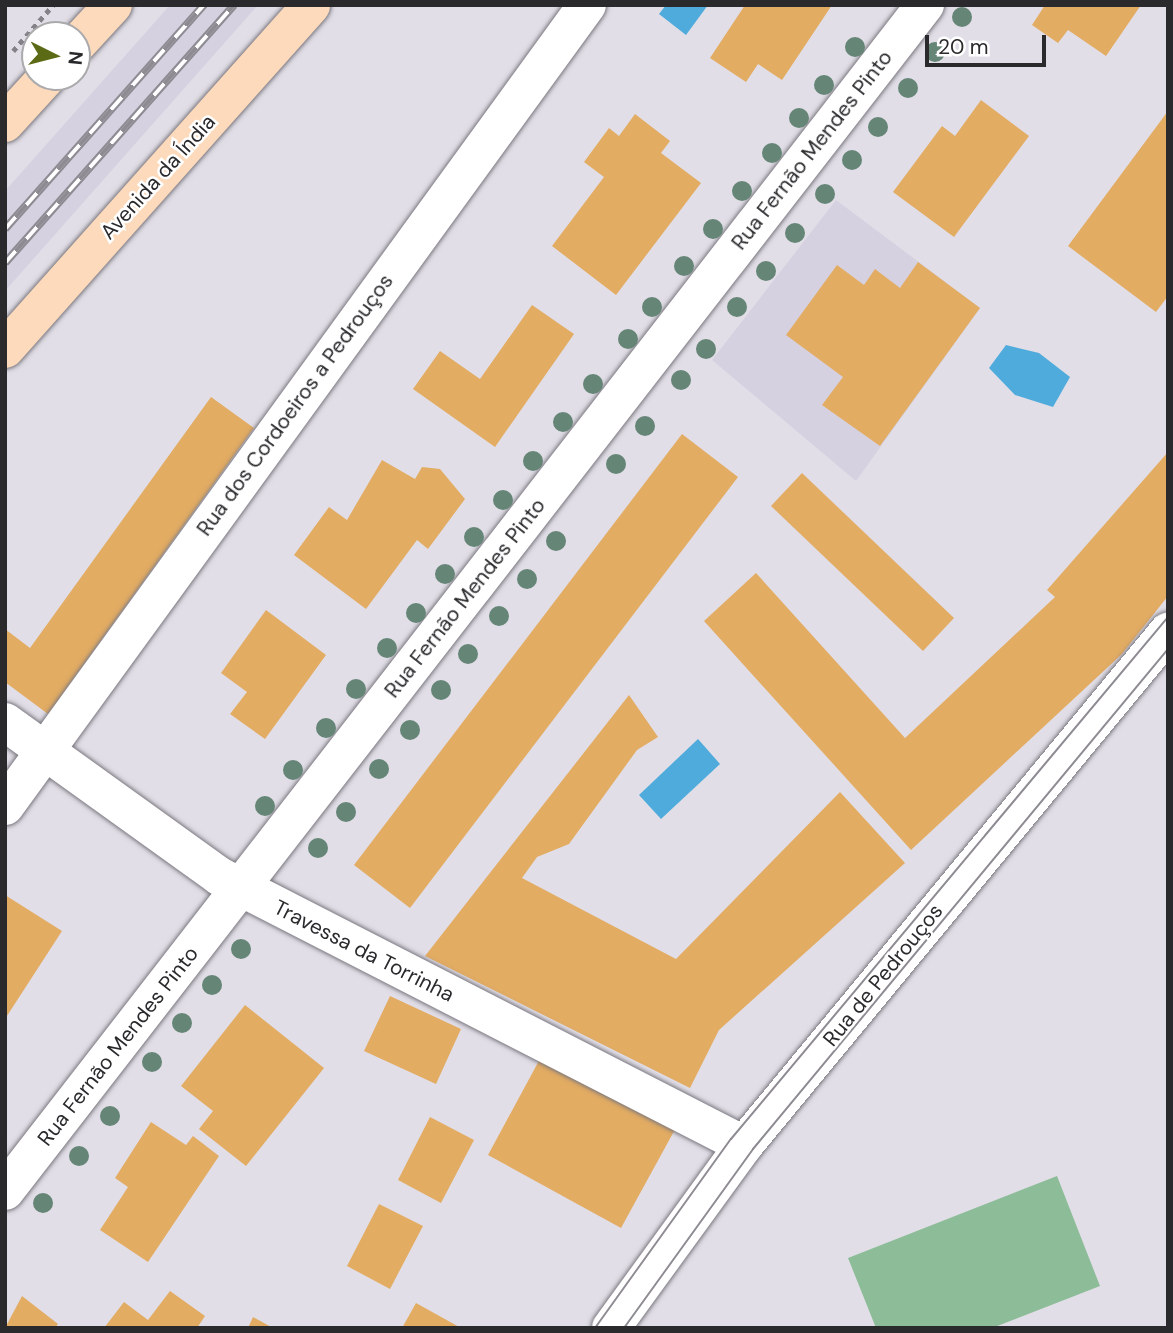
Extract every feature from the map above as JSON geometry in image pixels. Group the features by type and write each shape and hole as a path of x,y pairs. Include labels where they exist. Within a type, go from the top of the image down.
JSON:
{"main road":[{"path":"91,29 113,5"},
{"name":"Avenida da Índia","path":"5,349 311,5"},
{"path":"5,123 34,91"}],"street":[{"name":"Rua dos Cordoeiros a Pedrouços","path":"5,806 587,5"},
{"name":"Rua Fernão Mendes Pinto","path":"5,1191 925,5"},
{"name":"Rua de Pedrouços","path":"611,1328 744,1145 1168,632"},
{"name":"Travessa da Torrinha","path":"5,722 240,888 744,1145"}],"path":[{"path":"5,59 53,5"}],"shaded area":[{"path":"170,5 258,5 5,291 5,191"},
{"path":"836,200 980,308 856,481 712,360"}],"green space":[{"path":"1057,1176 1100,1286 992,1328 876,1328 848,1258"}],"water":[{"path":"666,5 708,5 686,35 659,14"},
{"path":"1006,345 1039,353 1070,377 1053,407 1015,395 989,368"},
{"path":"698,739 720,764 661,819 639,795"}],"building":[{"path":"745,5 832,5 782,80 758,64 746,82 710,58"},
{"path":"1045,5 1141,5 1106,56 1068,30 1058,43 1032,25"},
{"path":"981,100 1029,136 954,237 893,192 942,126 955,136"},
{"path":"1168,111 1168,296 1156,312 1068,246"},
{"path":"635,114 670,141 661,153 701,183 616,295 552,246 604,177 584,162 609,128 619,136"},
{"path":"918,262 980,308 880,446 822,405 843,377 786,335 837,265 864,285 875,269 900,288"},
{"path":"532,305 574,334 495,447 413,389 440,351 480,379"},
{"path":"211,397 254,428 48,714 5,682 5,629 30,648"},
{"path":"682,434 738,477 410,908 354,865"},
{"path":"1168,452 1168,596 1122,654 911,850 704,621 756,573 905,738 1055,597 1047,590"},
{"path":"382,460 415,479 422,467 440,469 465,499 428,549 417,540 366,609 294,555 329,507 347,520"},
{"path":"802,473 954,618 923,651 771,506"},
{"path":"266,610 326,655 265,739 230,714 247,692 221,673"},
{"path":"629,695 658,737 637,750 569,844 537,857 522,878 676,959 840,792 905,863 719,1030 690,1088 425,956"},
{"path":"5,895 62,931 5,1019"},
{"path":"390,996 461,1029 436,1084 364,1051"},
{"path":"245,1005 324,1068 246,1166 199,1129 213,1111 181,1086"},
{"path":"541,1057 678,1124 621,1228 488,1155"},
{"path":"430,1117 474,1140 441,1203 398,1180"},
{"path":"151,1122 186,1145 193,1136 219,1156 148,1262 100,1230 128,1187 115,1178"},
{"path":"379,1204 423,1226 390,1289 347,1266"},
{"path":"170,1291 205,1316 197,1328 104,1328 124,1302 148,1320"},
{"path":"22,1296 58,1324 55,1328 5,1328"},
{"path":"416,1303 461,1328 402,1328"},
{"path":"253,1317 273,1328 248,1328"}],"tram line":[{"path":"595,1328 731,1139 1168,617"},
{"path":"624,1328 753,1149 1168,649"}],"railway":[{"path":"5,229 204,5"},
{"path":"5,263 234,5"}]}
